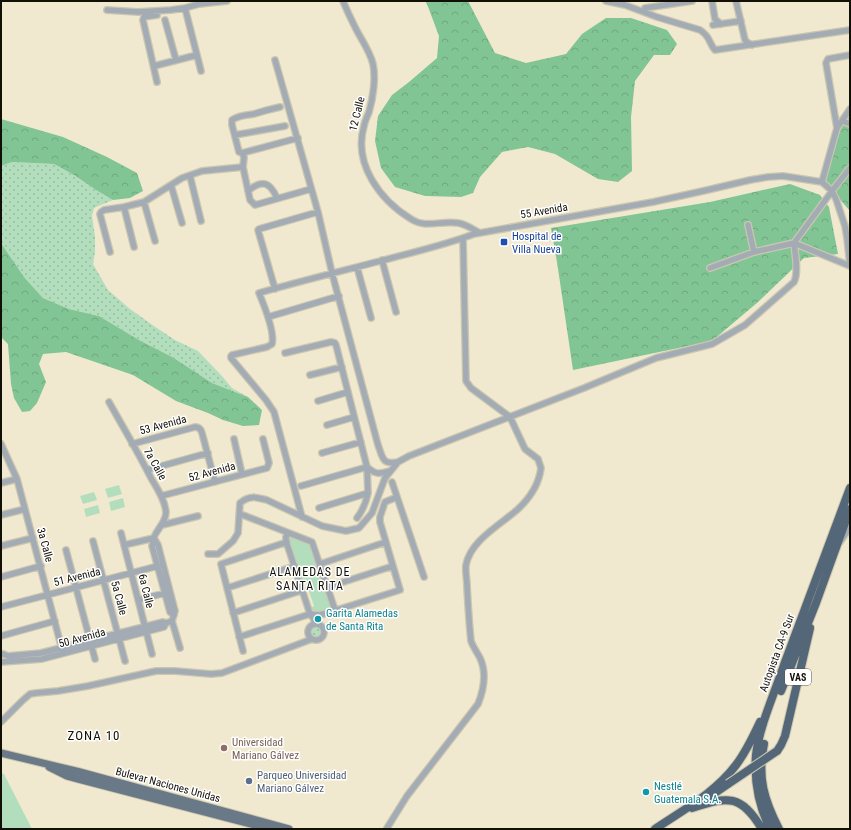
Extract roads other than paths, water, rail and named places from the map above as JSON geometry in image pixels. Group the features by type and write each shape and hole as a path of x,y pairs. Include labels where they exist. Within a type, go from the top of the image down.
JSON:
{"highway":[{"name":"Autopista CA-9 Sur","path":"770,829 760,804 758,794 756,754 768,710 850,488"},
{"name":"Autopista CA-9 Sur","path":"779,829 771,814 764,794 761,771 763,747 767,730 789,668 816,603 850,509"},
{"name":"VAS","path":"661,829 777,750 781,745 785,736 816,603"},
{"path":"655,829 710,792 727,775 742,757 762,717 768,710"},
{"path":"692,808 721,800 732,800 750,811 762,829"}],"main road":[{"name":"Bulevar Naciones Unidas","path":"1,753 70,770 79,776 270,829"},
{"name":"Bulevar Naciones Unidas","path":"41,764 57,772 79,776 289,829"},
{"path":"57,772 70,770"}],"street":[{"path":"107,10 138,12 171,10 199,4 227,1"},
{"name":"12 Calle","path":"342,1 373,64 373,96 363,127 361,147 363,160 371,179 394,207 420,224 459,223 481,233"},
{"path":"606,1 645,10 700,30 709,38 714,50 850,30"},
{"path":"643,1 645,10"},
{"path":"645,10 667,3 692,1"},
{"path":"712,1 715,19 721,24"},
{"path":"736,1 746,40 752,45"},
{"path":"185,8 201,71"},
{"path":"157,82 143,20 146,16 165,13 171,10"},
{"path":"165,20 176,60"},
{"path":"713,25 741,21"},
{"path":"154,66 197,55"},
{"path":"837,128 826,63 828,59 850,55"},
{"path":"275,60 318,212 332,273 378,445 383,458 390,464 591,386 656,358 712,344 745,325 794,282 796,277 794,243 850,168"},
{"path":"280,107 246,114 232,120 239,152 242,153 244,157 243,167 250,200 255,204 311,189"},
{"path":"710,268 754,252 794,243 850,266 845,226 836,199 832,191 822,182 837,128 843,121 850,108"},
{"path":"843,121 850,124"},
{"path":"235,135 284,126"},
{"path":"242,153 298,138"},
{"path":"110,252 100,214 104,210 144,202 182,178 202,171 243,167"},
{"path":"190,176 201,221"},
{"name":"55 Avenida","path":"268,317 260,293 332,273 433,248 474,234 653,202 768,177 783,176 822,182"},
{"path":"171,184 182,223"},
{"path":"248,191 258,184 267,184 274,191 277,198"},
{"path":"144,202 155,241"},
{"path":"124,207 134,247"},
{"path":"275,289 258,230 318,212"},
{"path":"748,225 754,252"},
{"path":"387,828 407,796 478,704 482,695 484,672 480,658 471,641 466,565 477,544 495,527 518,509 529,497 535,488 542,468 538,460 525,449 510,417 471,388 466,381 463,238"},
{"path":"382,260 396,312"},
{"path":"357,267 371,318"},
{"path":"302,517 274,412 266,400 231,358 232,355 267,347 272,344 273,340 268,317 338,296"},
{"path":"285,353 331,342 335,343 336,345 367,467 367,501 357,518"},
{"path":"310,375 342,367"},
{"path":"318,400 348,392"},
{"name":"7a Calle","path":"109,402 161,496 166,512 162,525 154,538"},
{"path":"327,425 354,417"},
{"name":"53 Avenida","path":"132,444 195,427 199,428 202,433 208,453"},
{"path":"234,439 242,474"},
{"name":"52 Avenida","path":"161,496 268,467 269,463 263,439"},
{"path":"322,453 361,442"},
{"name":"3a Calle","path":"1,444 17,479 63,650"},
{"path":"147,470 208,453 215,482"},
{"path":"208,554 218,554 234,541 238,533 240,503 247,498 267,500 322,526 346,531 359,528 372,513 385,478 398,462"},
{"path":"367,467 372,472 377,473 390,471"},
{"path":"301,486 367,467"},
{"path":"1,483 17,479"},
{"path":"392,482 424,576"},
{"path":"319,508 368,493"},
{"path":"239,637 310,614 321,615 400,590 380,523 380,517 386,502 397,497"},
{"path":"1,515 25,509"},
{"path":"243,515 312,542 335,610"},
{"path":"162,525 198,516"},
{"path":"836,546 850,527"},
{"name":"6a Calle","path":"121,533 152,654"},
{"path":"288,533 286,537 287,542 310,614 314,619 314,624"},
{"path":"1,546 33,538"},
{"path":"124,545 154,538"},
{"path":"154,538 152,546 171,620 180,648"},
{"path":"154,538 158,545 175,611 171,620"},
{"name":"5a Calle","path":"93,541 125,661"},
{"path":"243,652 221,563 287,542"},
{"path":"320,564 386,542"},
{"path":"66,550 95,659"},
{"path":"1,577 41,566"},
{"name":"51 Avenida","path":"1,607 158,566"},
{"path":"227,588 295,566"},
{"path":"328,587 393,566"},
{"path":"233,613 302,590"},
{"path":"138,600 165,593"},
{"path":"314,624 310,626 308,633 310,637 317,640 321,638 323,631 321,626 321,615"},
{"name":"50 Avenida","path":"2,651 8,656 63,650 145,629 164,626 171,620"},
{"path":"1,636 55,621"},
{"path":"314,624 321,626"},
{"path":"1,722 22,700 33,693 88,686 156,671 211,674 222,672 302,643 310,637"},
{"name":"50 Avenida","path":"1,662 36,660 63,650"},
{"path":"1,662 3,657 2,651"}],"place":[{"name":"Hospital de Villa Nueva","path":"504,242"},
{"name":"Garita Alamedas de Santa Rita","path":"318,619"},
{"name":"Universidad Mariano Gálvez","path":"224,748"},
{"name":"Parqueo Universidad Mariano Gálvez","path":"249,781"},
{"name":"Nestlé Guatemala S.A.","path":"646,792"}],"district":[{"name":"ALAMEDAS DE SANTA RITA","path":"310,579"},
{"name":"ZONA 10","path":"94,735"}]}
